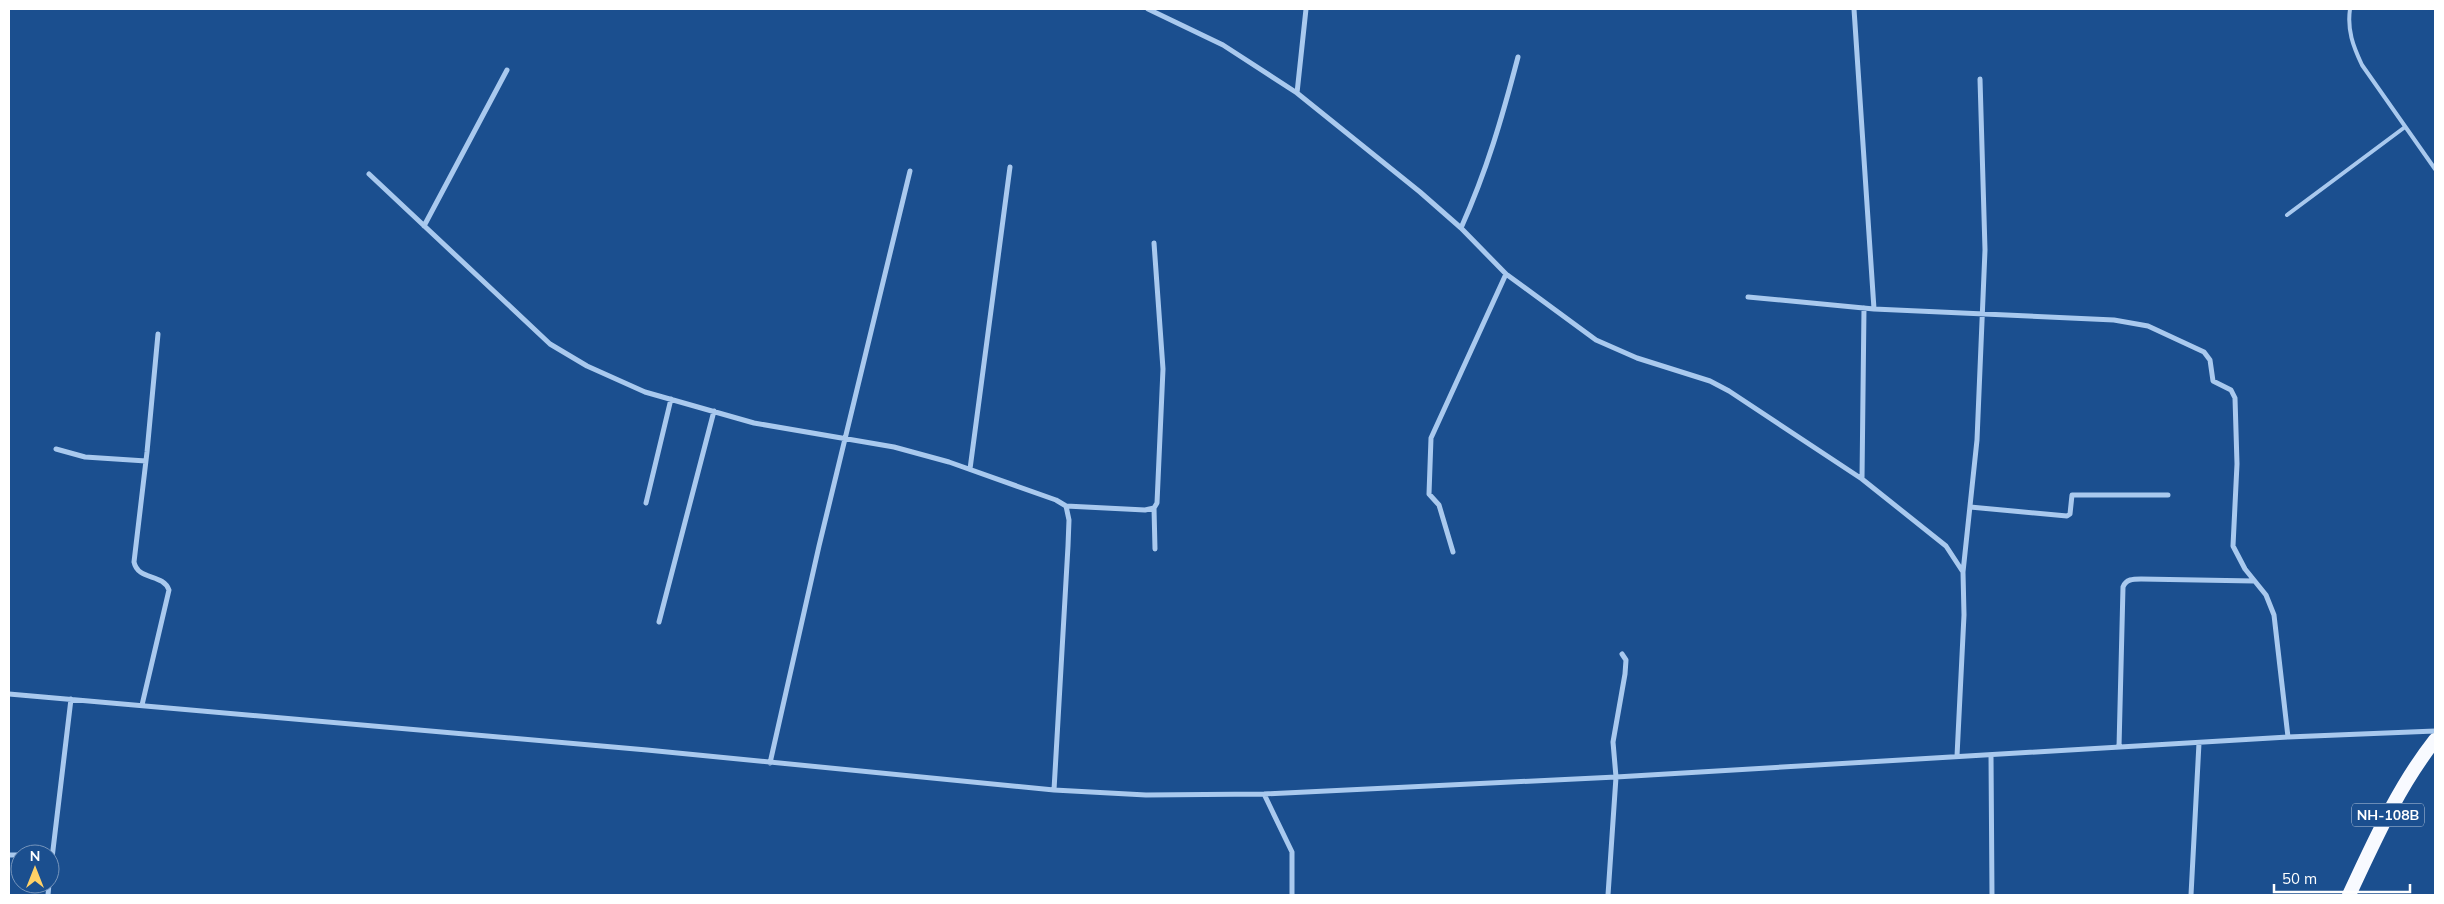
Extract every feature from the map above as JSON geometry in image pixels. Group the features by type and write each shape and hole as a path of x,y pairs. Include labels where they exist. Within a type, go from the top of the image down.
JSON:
{"highway":[{"name":"NH-108B","path":"2349,895 2397,796 2416,765 2435,740"}],"street":[{"path":"1148,9 1223,45 1297,93 1461,228 1506,274 1596,340 1638,358 1710,381 1729,391 1862,479 1946,546 1962,572"},
{"path":"1297,93 1306,9"},
{"path":"1854,9 1874,309"},
{"path":"1461,228 1482,183 1498,134 1518,57"},
{"path":"424,226 506,70"},
{"path":"1957,756 1964,615 1962,572 1977,440 1985,250 1980,79"},
{"path":"970,469 1010,167"},
{"path":"770,763 818,546 846,439 910,172"},
{"path":"369,174 550,344 587,366 645,392 754,423 894,447 970,469 1056,500 1066,506 1145,510 1154,508"},
{"path":"1154,243 1163,369 1158,497 1154,508 1155,549"},
{"path":"1453,552 1439,505 1428,494 1431,438 1506,274"},
{"path":"1748,297 1874,309 2122,321 2148,326 2208,356 2212,367 2213,381 2231,390 2235,398 2238,464 2233,546 2236,556 2266,595 2274,615 2288,737"},
{"path":"1862,479 1864,308"},
{"path":"142,705 169,590 162,581 141,574 135,568 134,562 158,334"},
{"path":"646,503 671,399"},
{"path":"660,622 714,411"},
{"path":"56,449 84,457 146,461"},
{"path":"1970,507 2067,516 2070,514 2072,495 2168,495"},
{"path":"1054,790 1068,546 1069,520 1066,506"},
{"path":"2118,747 2123,587 2125,582 2141,579 2254,581"},
{"path":"1608,895 1616,777 1613,742 1626,660 1622,654"},
{"path":"9,694 1054,790 1146,795 1264,794 1616,777 2288,737 2435,731"},
{"path":"53,844 71,699"},
{"path":"2191,895 2199,743"},
{"path":"1991,755 1992,895"},
{"path":"1264,794 1292,852 1292,895"}],"lane":[{"path":"2350,9 2350,34 2353,46 2362,64 2435,169"},
{"path":"2286,215 2406,127"}]}
